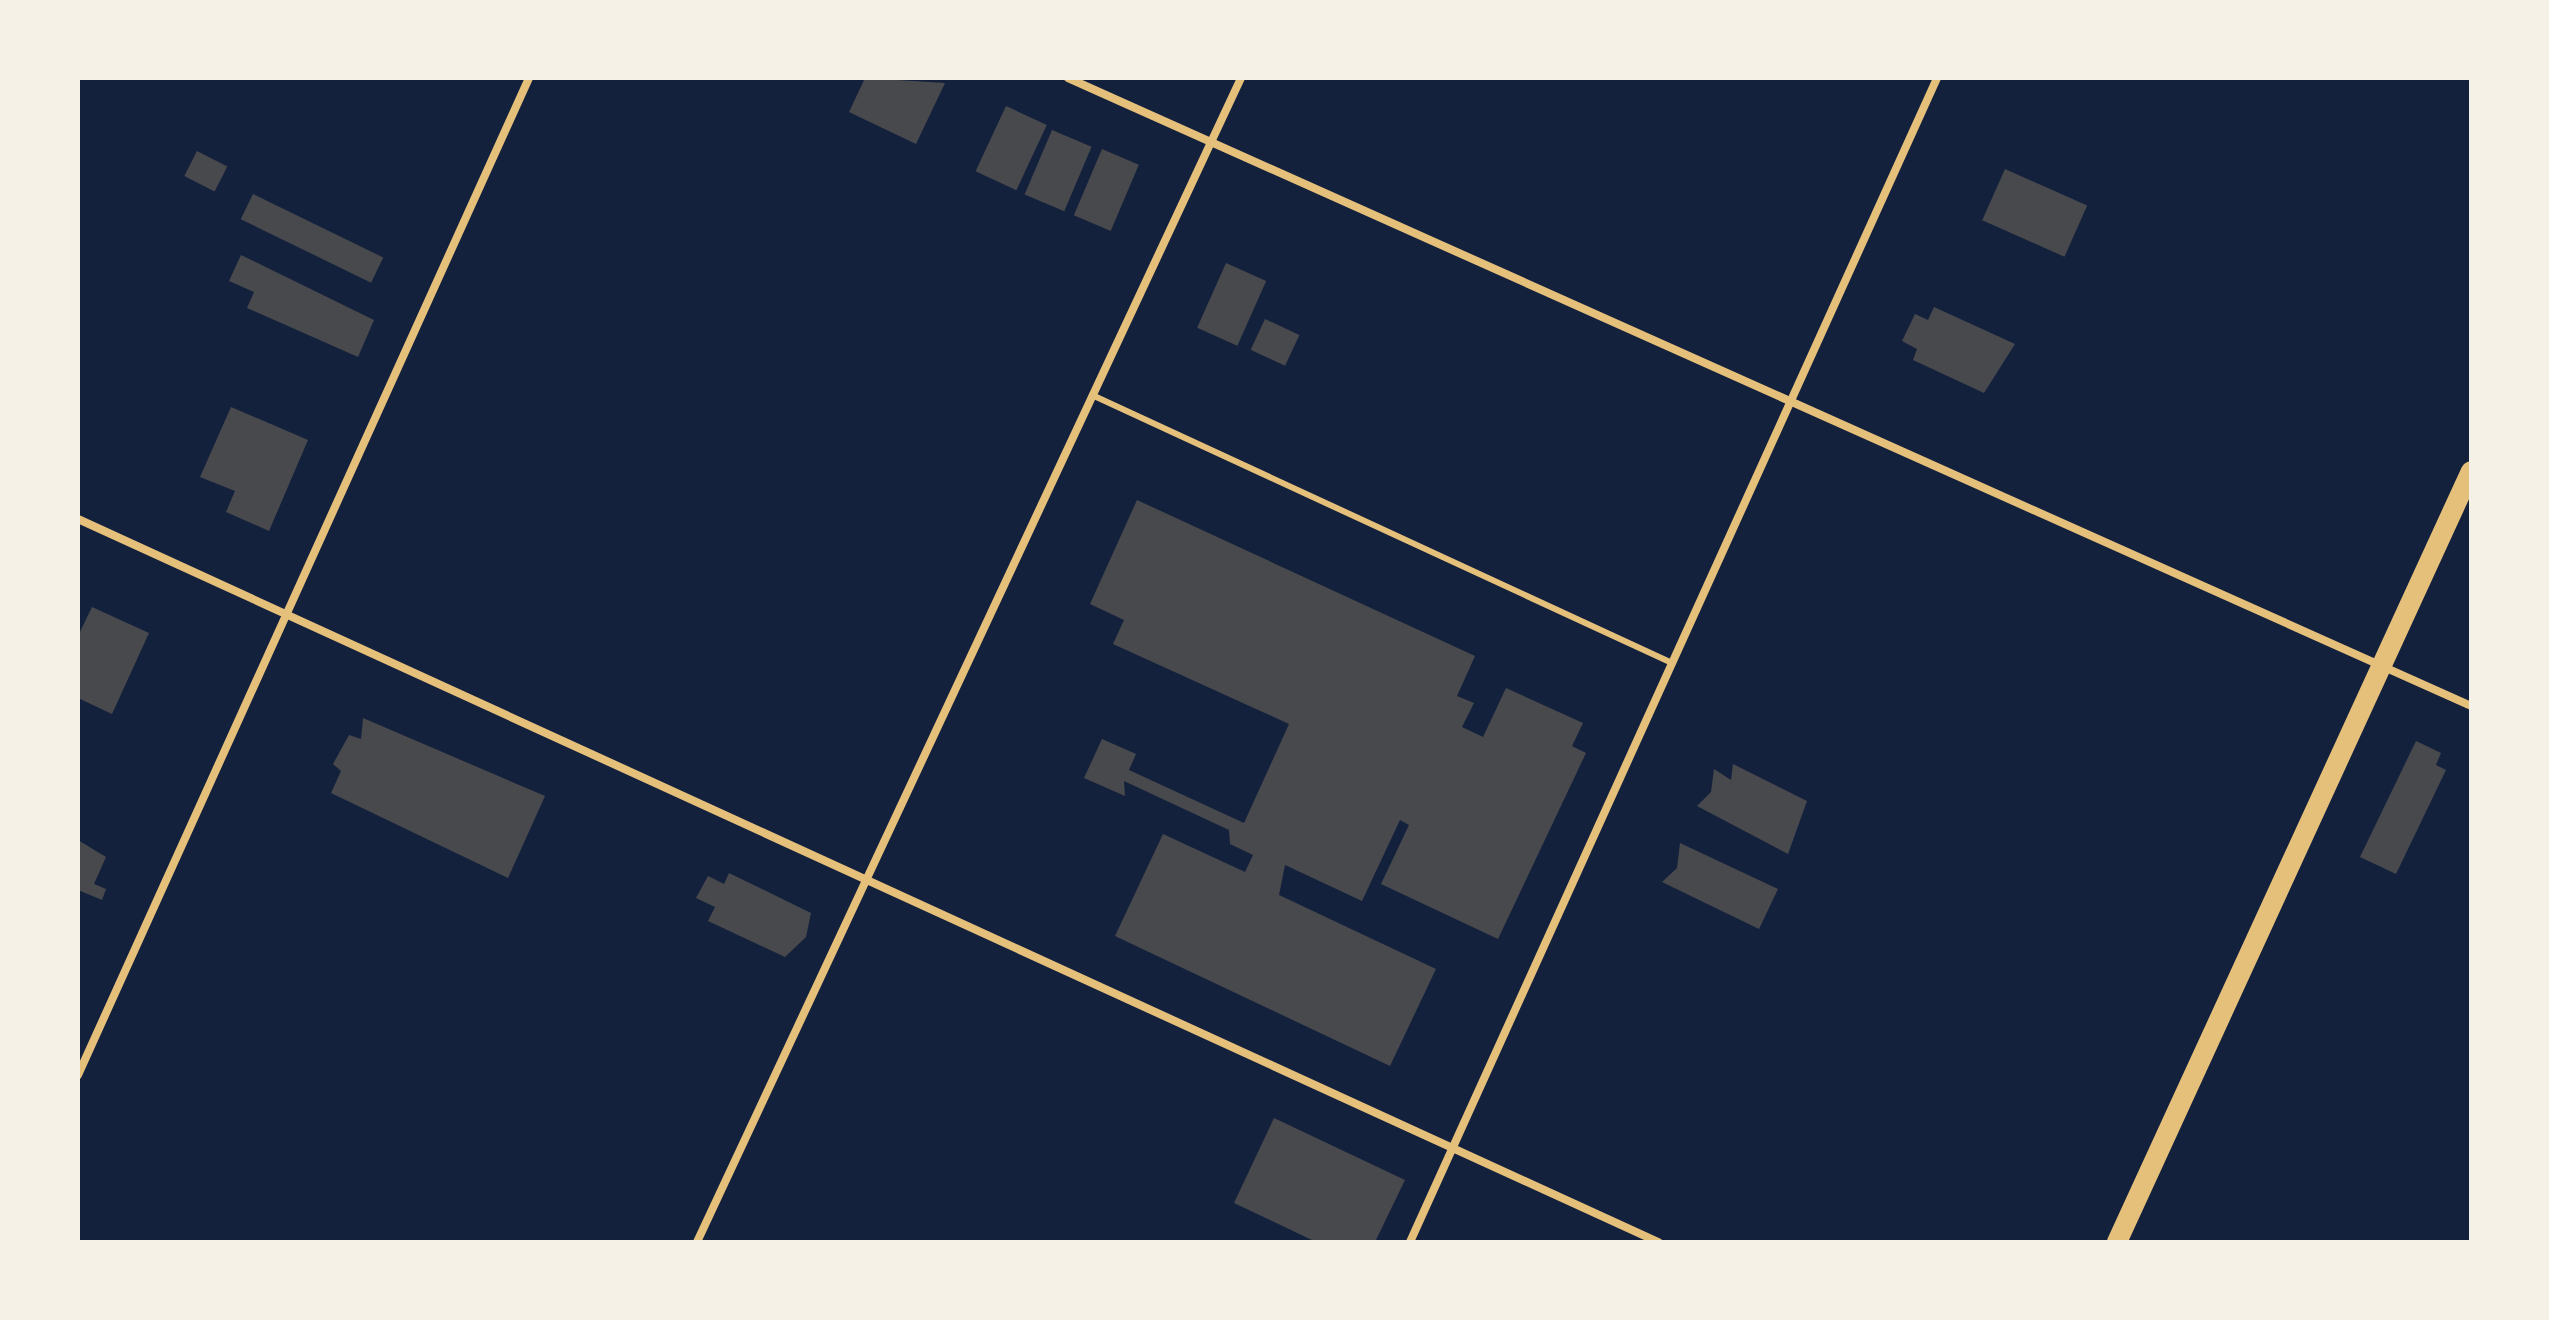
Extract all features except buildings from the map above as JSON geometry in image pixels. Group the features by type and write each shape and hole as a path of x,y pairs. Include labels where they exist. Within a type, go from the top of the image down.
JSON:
{"main road":[{"path":"2117,1242 2471,471"}],"street":[{"path":"78,1075 529,78"},
{"path":"1068,78 1792,399 2471,706"},
{"path":"697,1242 864,878 1241,78"},
{"path":"1410,1242 1937,78"},
{"path":"78,519 1658,1242"}],"lane":[{"path":"1092,395 1672,663"}]}
